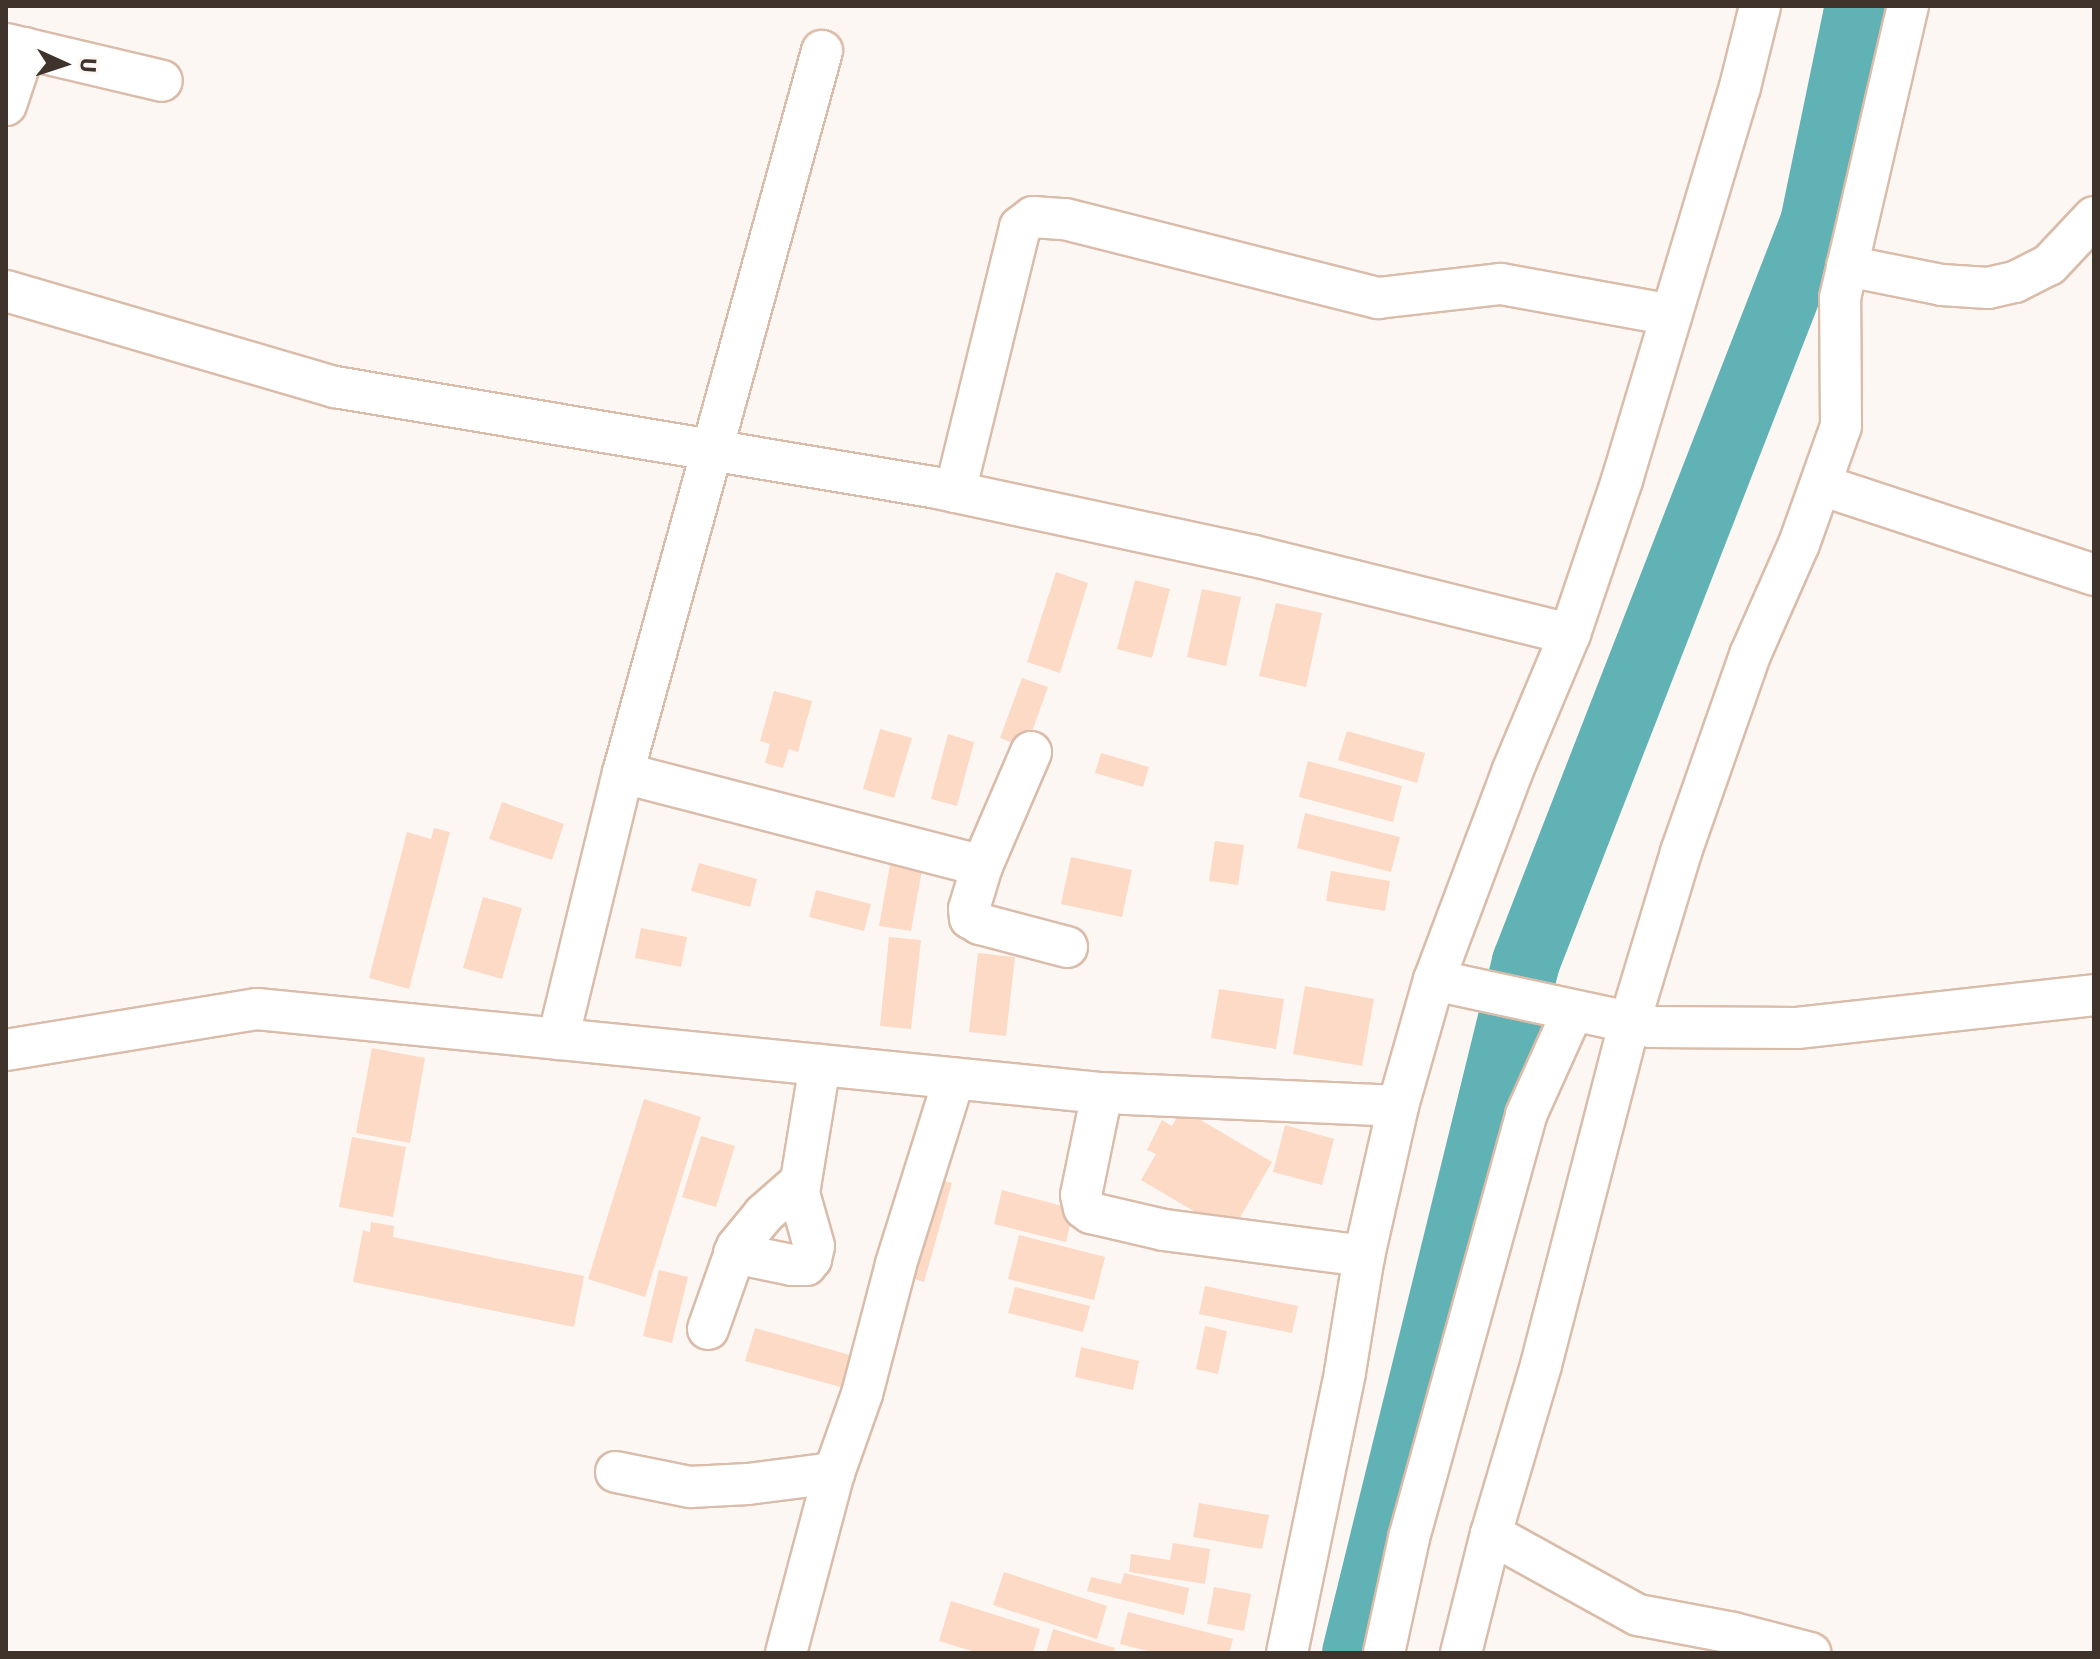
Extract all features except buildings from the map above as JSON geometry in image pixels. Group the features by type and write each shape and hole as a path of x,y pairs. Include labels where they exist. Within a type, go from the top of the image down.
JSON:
{"street":[{"path":"1287,1653 1345,1372 1364,1256 1398,1106 1434,980 1512,772 1570,634 1622,480 1740,87 1760,6"},
{"path":"1461,1653 1491,1534 1541,1365 1602,1028 1821,485 1841,426 1840,298 1908,6"},
{"path":"6,105 16,46 162,81"},
{"path":"562,1026 623,773 822,51"},
{"path":"955,492 1020,227 1033,217 1065,219 1378,298 1501,284 1671,315"},
{"path":"1847,266 1942,285 1988,288 2015,282 2049,265 2094,217"},
{"path":"6,291 335,387 955,492 1254,556 1570,634"},
{"path":"1821,485 2094,575"},
{"path":"1031,752 982,866 969,909 970,918 980,924 1067,947"},
{"path":"623,773 982,866"},
{"path":"1434,980 1602,1028 1797,1028 2094,995"},
{"path":"6,1050 257,1009 562,1026 820,1065 1102,1093 1398,1106"},
{"path":"1384,1653 1409,1538 1526,1115 1602,1028"},
{"path":"734,1253 806,1265 814,1246 800,1207 799,1183 820,1065"},
{"path":"786,1653 834,1473 862,1394 896,1264 954,1079"},
{"path":"1102,1093 1081,1195 1084,1208 1091,1213 1164,1230 1364,1256"},
{"path":"708,1329 734,1253 764,1214 799,1183"},
{"path":"616,1472 643,1480 690,1487 748,1484 834,1473"},
{"path":"1491,1534 1638,1615 1733,1633 1810,1653"}],"waterway":[{"path":"1356,1653 1526,962 1814,223 1859,6"}]}
